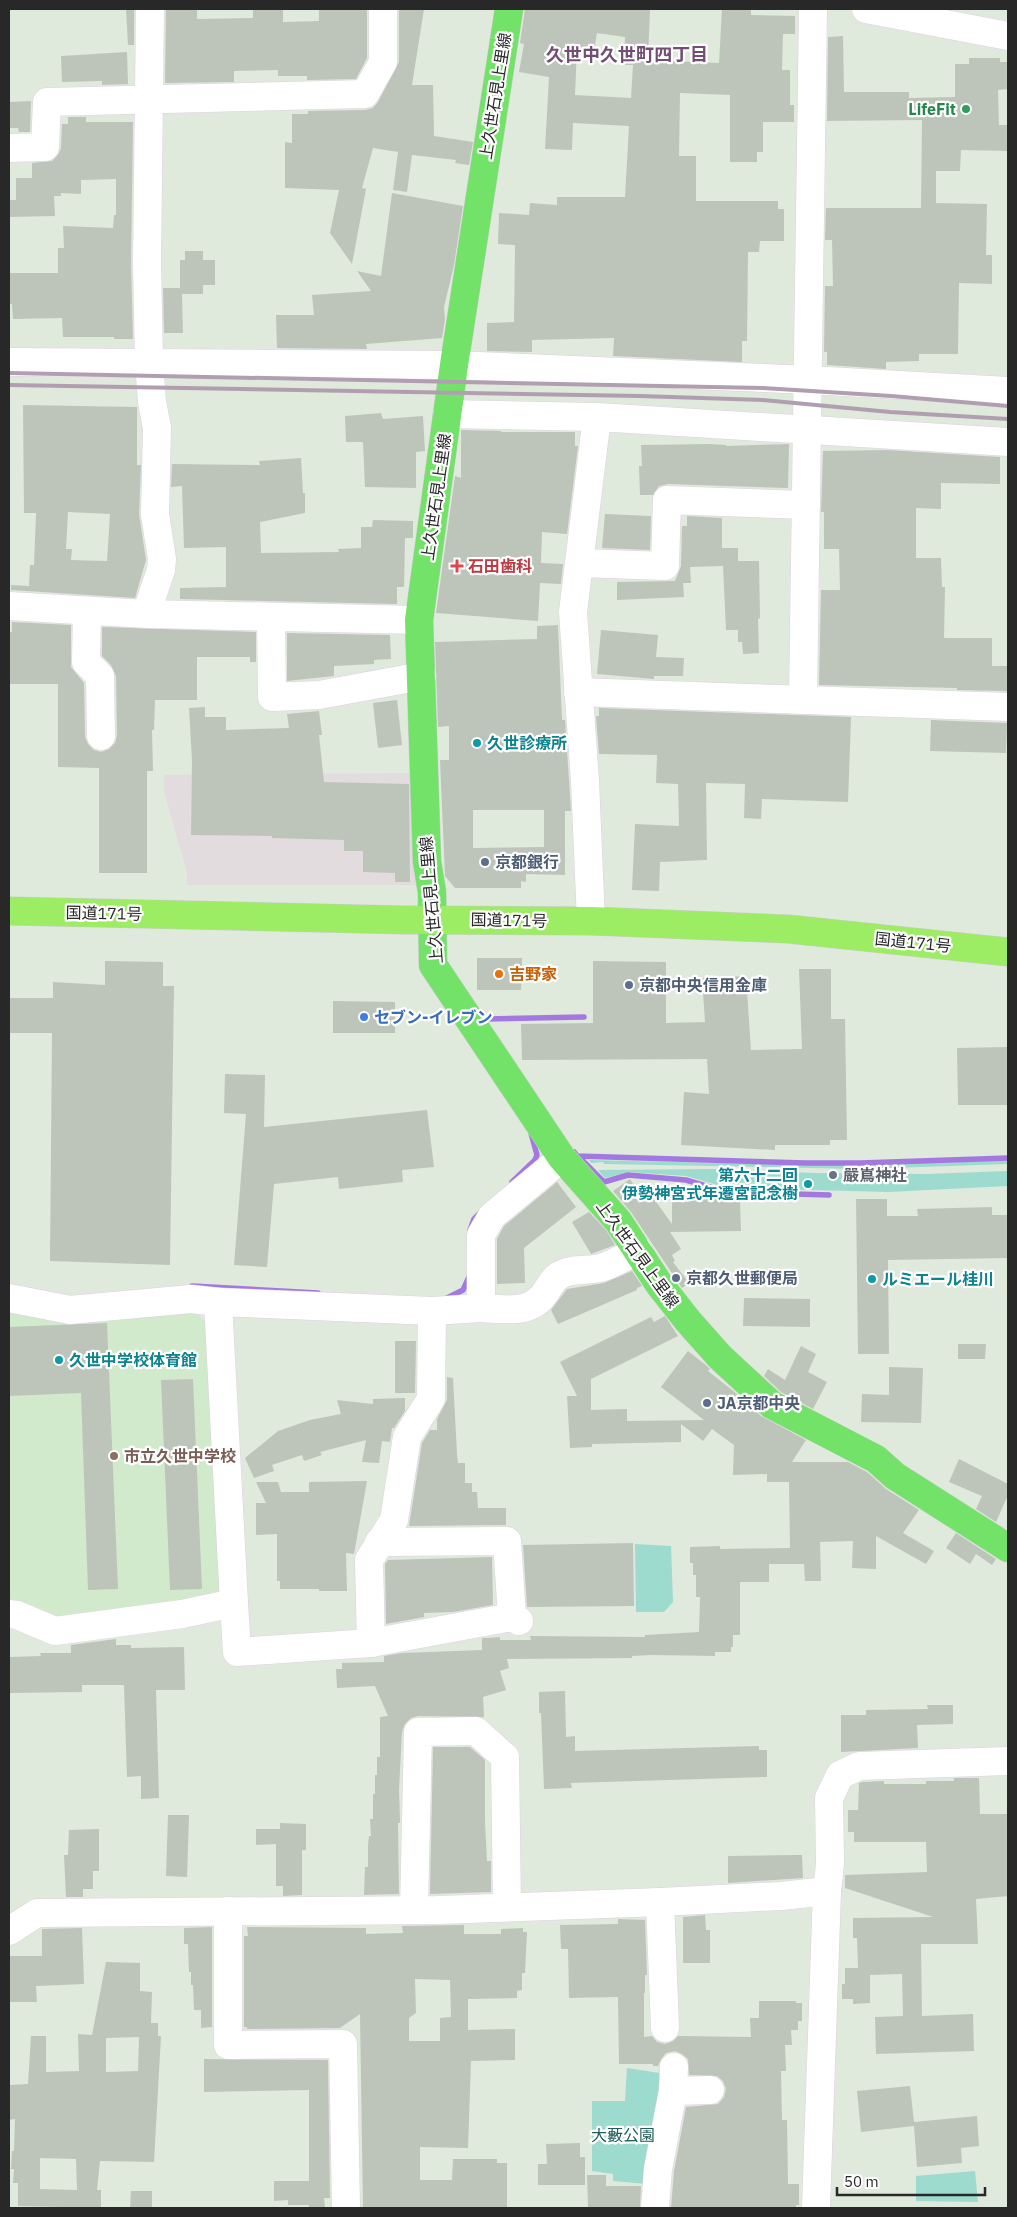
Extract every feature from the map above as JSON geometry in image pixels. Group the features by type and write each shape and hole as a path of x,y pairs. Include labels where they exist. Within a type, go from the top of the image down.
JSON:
{"highway":[{"name":"国道171号","path":"9,911 432,920 591,921 788,929 1008,952"}],"main road":[{"name":"上久世石見上里線","path":"509,9 454,365 419,620 427,862 432,892 433,965 562,1158 618,1221 659,1284 688,1321 727,1364 772,1404 876,1459 895,1476 1008,1548"}],"street":[{"path":"146,614 161,570 162,560 155,514 158,428 152,402 149,362 148,99 150,9"},
{"path":"9,148 45,147 47,102 365,94 383,62 382,9"},
{"path":"803,700 813,9"},
{"path":"866,9 1008,36"},
{"path":"9,362 454,365 1008,390"},
{"path":"447,414 597,418 1008,442"},
{"path":"591,921 573,612 597,418"},
{"path":"579,563 664,566 667,500 806,505"},
{"path":"9,606 146,614 419,620"},
{"path":"87,611 86,662 100,676 101,736"},
{"path":"271,617 272,697 319,695 422,676"},
{"path":"578,692 1008,707"},
{"path":"481,1308 481,1235 485,1225 492,1216 562,1158"},
{"path":"9,1298 70,1310 191,1299 218,1302 432,1310 481,1308 502,1310 530,1307 542,1298 556,1278 563,1273 598,1269 638,1250"},
{"path":"218,1302 237,1652 371,1643 516,1619 507,1540 379,1542"},
{"path":"371,1643 368,1560 394,1520 407,1437 430,1400 432,1310"},
{"path":"9,1614 17,1614 55,1631 182,1614 234,1603"},
{"path":"414,1910 418,1732 476,1731 505,1757 507,1907"},
{"path":"816,2208 827,1891 830,1864 829,1798 840,1775 860,1766 1008,1761"},
{"path":"9,1931 36,1913 414,1910 660,1902 781,1896 827,1891"},
{"path":"660,1902 665,2028"},
{"path":"228,1911 228,2045 343,2044 346,2208"},
{"path":"655,2208 658,2168 673,2079 710,2090"}],"shaded area":[{"path":"416,773 417,885 187,885 187,873 164,791 164,775"},
{"name":"市立久世中学校","path":"9,1305 187,1305 212,1328 226,1583 208,1600 61,1621 9,1607"}],"green space":[{"path":"589,1160 806,1165 1008,1160 1008,1164 862,1169 604,1164 603,1162 591,1163"},
{"path":"715,1169 815,1173 925,1174 1008,1171 1008,1186 888,1192 728,1188 686,1176 629,1172 605,1178 598,1170"},
{"path":"635,1544 671,1546 673,1602 664,1612 636,1612"},
{"name":"大藪公園","path":"627,2068 666,2074 648,2184 613,2181 613,2174 592,2171 592,2101 625,2101"},
{"path":"975,2171 978,2202 916,2201 916,2176"}],"building":[{"path":"126,9 134,9 134,45 128,45"},
{"path":"166,9 197,9 197,19 253,18 253,9 283,9 283,22 319,21 319,9 367,9 367,58 356,79 307,80 307,76 278,76 278,70 234,71 234,82 165,83"},
{"path":"399,9 424,9 412,85 433,85 434,136 473,142 469,165 455,163 456,160 412,155 407,192 393,190 398,152 373,148 362,188 366,189 352,264 330,233 339,190 285,188 285,142 292,143 292,114 308,114 308,111 365,110 373,108 399,62"},
{"path":"525,9 650,9 648,60 719,63 722,9 751,9 751,15 795,16 795,34 783,34 782,70 790,70 790,105 794,105 794,122 763,122 763,152 757,152 757,162 730,162 730,95 680,93 679,156 696,156 696,201 778,201 778,209 784,209 784,241 760,241 759,252 748,252 747,341 742,341 742,362 613,356 614,338 532,340 532,352 487,351 487,323 514,322 515,245 498,244 499,213 529,215 530,203 557,205 557,197 625,197 629,126 573,123 572,150 545,149 549,77 519,72 524,44 520,43","holes":["597,33 625,37 624,65 633,65 631,98 575,95 577,47 594,50"]},
{"path":"843,36 844,92 909,92 909,98 955,97 955,64 969,64 969,58 1000,58 1000,62 1008,62 1008,89 998,90 999,125 1008,125 1008,151 961,150 960,171 936,171 936,203 987,204 986,255 992,255 992,284 959,283 958,354 919,354 919,361 886,362 886,369 827,365 827,352 824,352 825,286 833,286 832,240 825,240 826,208 921,208 922,120 827,121 828,37"},
{"path":"127,52 128,84 102,85 102,81 62,82 61,56"},
{"path":"31,101 30,132 19,132 18,128 9,128 9,102"},
{"path":"68,117 86,117 86,122 133,122 131,263 133,339 63,337 62,318 13,319 12,304 9,304 9,273 58,273 58,248 64,248 63,226 113,228 114,215 116,215 116,179 81,180 81,194 61,193 61,196 54,196 55,216 9,217 9,200 16,200 16,178 32,178 32,163 52,161 58,155 61,148 62,124 68,124"},
{"path":"392,193 463,206 454,265 444,307 445,319 442,338 366,344 367,349 277,348 276,315 314,315 312,295 371,291 357,271 381,276"},
{"path":"185,251 203,251 203,260 215,260 215,285 203,285 203,294 182,294 183,333 164,333 163,288 180,288 180,260 185,260"},
{"path":"23,405 137,407 137,465 141,465 139,514 146,560 135,598 11,590 11,585 29,586 30,565 34,565 36,513 24,513","holes":["68,512 110,514 107,561 71,560 72,549 66,549"]},
{"path":"381,413 383,419 423,416 425,451 416,452 416,488 365,487 363,442 346,442 345,416"},
{"path":"461,430 575,432 575,446 578,446 567,534 542,532 541,563 563,564 561,584 540,583 538,621 436,613 455,476 461,478"},
{"path":"710,444 726,446 789,444 788,488 668,484 659,486 653,495 640,495 639,466 642,466 641,445"},
{"path":"887,450 1000,457 1000,484 941,483 941,509 916,508 916,558 941,558 942,587 945,587 944,638 992,638 992,666 1008,666 1008,691 819,685 821,590 840,590 839,549 824,549 824,512 821,512 823,451"},
{"path":"301,458 305,513 260,522 261,553 339,552 338,549 361,548 361,527 372,527 373,520 413,521 413,538 405,538 404,587 397,587 397,604 180,599 180,588 226,587 226,547 184,548 182,486 171,487 172,464 260,465 259,461"},
{"path":"605,514 651,516 650,550 602,548"},
{"path":"687,516 722,518 722,548 738,548 738,561 759,561 759,653 743,654 742,642 738,642 738,630 726,630 723,566 690,567 691,583 683,583 684,597 617,600 617,582 675,581 681,566 682,526 687,526"},
{"path":"12,622 71,625 71,667 84,683 85,737 88,744 94,750 101,752 109,749 115,743 117,736 116,676 111,665 102,656 102,627 256,632 256,662 250,662 250,657 197,657 197,700 155,700 154,730 152,730 153,771 147,771 147,873 99,873 99,768 58,767 58,684 9,684 9,632 12,632"},
{"path":"558,625 562,720 565,720 571,811 565,811 565,875 526,874 526,882 521,881 521,888 455,888 445,876 440,760 449,760 449,726 438,727 435,642 537,639 537,626","holes":["473,810 544,810 544,847 473,848"]},
{"path":"601,630 658,635 656,657 684,658 683,676 654,676 654,679 597,674"},
{"path":"287,633 390,635 391,659 374,660 374,664 334,666 334,676 287,681"},
{"path":"397,700 402,745 378,748 373,703"},
{"path":"205,707 205,717 226,717 226,730 289,728 287,714 319,711 322,735 319,735 324,782 409,784 410,882 395,882 395,873 363,872 363,851 344,851 344,840 272,838 272,836 191,835 192,761 189,708"},
{"path":"599,708 851,717 848,802 762,799 761,819 744,818 745,784 706,783 707,860 660,862 659,891 632,890 635,824 679,826 678,784 656,783 657,755 599,754 596,716 599,716"},
{"path":"931,720 1007,723 1006,753 930,751"},
{"name":"吉野家","path":"477,958 522,958 521,990 477,990"},
{"path":"105,961 163,962 163,986 174,986 170,1265 50,1261 52,1033 9,1033 9,998 53,998 53,982 105,985"},
{"path":"593,961 666,962 666,1023 705,1022 702,978 746,976 751,1050 802,1049 799,969 831,969 831,1019 845,1019 847,1140 830,1140 830,1145 775,1145 775,1150 681,1145 684,1092 709,1094 707,1059 522,1060 521,1024 593,1023"},
{"name":"セブン-イレブン","path":"333,1001 395,1002 395,1033 333,1033"},
{"path":"1007,1047 1008,1105 958,1105 957,1048"},
{"path":"225,1074 265,1075 264,1127 427,1110 434,1167 402,1170 403,1182 339,1189 338,1177 274,1184 267,1267 234,1265 246,1114 224,1113"},
{"path":"630,1179 635,1187 642,1182 672,1224 672,1187 687,1187 687,1195 723,1195 723,1202 740,1202 741,1231 670,1232 681,1249 672,1255 675,1261 673,1262 689,1283 682,1288 631,1212 613,1191"},
{"path":"557,1182 576,1207 524,1248 525,1283 497,1284 497,1239 504,1226"},
{"name":"ルミエール桂川","path":"856,1199 887,1199 887,1216 918,1216 917,1209 992,1207 992,1215 1008,1215 1008,1258 888,1260 889,1354 858,1354"},
{"path":"589,1212 606,1230 615,1245 591,1254 572,1222"},
{"path":"632,1271 642,1286 637,1288 637,1290 558,1324 551,1310 567,1289 604,1283"},
{"path":"744,1298 810,1299 810,1327 743,1326"},
{"path":"665,1316 678,1336 591,1379 591,1410 627,1409 627,1421 704,1420 661,1387 688,1351 710,1369 708,1371 761,1416 806,1440 792,1462 848,1462 867,1472 886,1489 919,1510 903,1533 934,1551 926,1564 876,1536 876,1569 852,1568 853,1541 820,1542 821,1581 805,1581 804,1564 769,1564 769,1582 740,1582 740,1635 733,1635 731,1652 715,1652 715,1656 652,1655 632,1656 632,1658 507,1659 509,1668 500,1671 506,1690 483,1697 484,1717 418,1716 411,1718 405,1724 402,1732 399,1790 399,1894 364,1895 365,1867 368,1867 368,1845 369,1836 371,1836 370,1819 373,1819 373,1794 375,1794 377,1757 380,1757 380,1717 388,1716 375,1686 337,1688 336,1669 342,1669 342,1663 384,1662 384,1656 402,1653 482,1650 482,1638 500,1637 500,1640 531,1640 530,1636 645,1637 645,1635 699,1632 700,1597 696,1597 696,1575 693,1575 693,1563 690,1563 690,1547 720,1546 720,1549 790,1548 789,1482 767,1482 767,1474 733,1475 734,1445 712,1429 703,1441 681,1424 681,1442 592,1444 592,1447 570,1448 567,1396 577,1396 560,1362 651,1317 654,1322"},
{"path":"107,1323 118,1589 88,1590 81,1393 9,1396 9,1327"},
{"path":"395,1341 416,1341 415,1393 395,1393"},
{"path":"958,1344 986,1344 985,1359 958,1359"},
{"path":"801,1346 816,1354 808,1372 827,1382 813,1409 781,1392 764,1376 768,1369 785,1380"},
{"path":"889,1367 923,1368 921,1423 861,1422 862,1394 889,1395"},
{"path":"447,1377 453,1378 458,1463 465,1463 465,1483 472,1483 472,1492 477,1492 478,1508 506,1508 506,1525 409,1526 422,1443 430,1430 437,1430 437,1419 447,1400"},
{"path":"193,1379 202,1589 170,1590 161,1380"},
{"path":"405,1398 405,1411 394,1428 392,1428 390,1442 382,1441 379,1463 362,1462 366,1440 320,1452 322,1455 304,1461 302,1455 272,1465 274,1471 254,1478 245,1458 278,1431 310,1420 341,1414 337,1400 373,1404 373,1399"},
{"path":"959,1459 1008,1484 1008,1495 996,1522 976,1509 982,1496 949,1482"},
{"path":"367,1481 354,1554 346,1553 347,1591 280,1589 280,1581 277,1581 277,1534 256,1535 256,1503 266,1503 256,1482 278,1482 281,1492 309,1492 309,1482"},
{"path":"956,1533 996,1559 992,1565 976,1554 970,1564 946,1548"},
{"path":"633,1543 634,1606 527,1607 523,1545"},
{"path":"492,1557 493,1605 453,1612 424,1613 424,1617 386,1624 385,1564 388,1560"},
{"path":"116,1639 116,1645 131,1645 131,1648 184,1647 185,1690 156,1690 159,1798 141,1799 141,1776 127,1777 124,1685 82,1685 82,1692 9,1693 9,1657 41,1656 40,1653 71,1653 71,1645"},
{"path":"565,1691 566,1737 575,1736 575,1751 759,1746 759,1750 767,1750 767,1777 571,1783 572,1788 544,1789 539,1692"},
{"path":"927,1705 953,1705 953,1724 917,1725 918,1748 841,1752 841,1715 866,1715 866,1710 928,1709"},
{"path":"433,1747 470,1747 485,1760 485,1823 487,1861 491,1861 491,1892 430,1894"},
{"path":"954,1778 979,1778 980,1814 1008,1814 1008,1896 976,1899 978,1944 921,1944 922,2016 973,2014 974,2051 876,2054 875,2017 903,2016 902,1974 870,1975 870,2003 853,2004 853,1999 842,1999 842,1984 845,1984 845,1968 858,1968 857,1938 853,1938 853,1918 933,1917 845,1888 845,1875 927,1872 926,1842 854,1842 854,1832 848,1832 848,1810 858,1810 859,1783 884,1781 884,1784 926,1784 926,1781 954,1781"},
{"path":"168,1815 189,1815 187,1877 166,1876"},
{"path":"280,1823 306,1824 306,1850 302,1850 302,1895 283,1896 283,1886 276,1886 276,1844 256,1845 256,1829 280,1829"},
{"path":"99,1829 99,1871 93,1871 93,1889 83,1889 83,1897 66,1897 64,1855 68,1855 69,1830"},
{"path":"802,1855 803,1878 728,1883 728,1856"},
{"path":"705,1915 706,1930 710,1930 710,1963 683,1963 683,1917"},
{"path":"618,1919 645,1920 647,1975 645,1975 644,1993 644,2037 652,2036 657,2042 665,2044 673,2041 678,2036 751,2037 750,2018 759,2018 759,2001 796,2001 796,2003 802,2003 802,2021 798,2021 798,2030 791,2030 792,2045 785,2045 786,2071 781,2071 782,2120 787,2120 788,2184 799,2184 799,2205 796,2205 796,2208 671,2208 674,2171 686,2107 718,2104 724,2097 726,2089 723,2081 717,2076 689,2075 688,2059 675,2051 666,2053 658,2066 653,2066 653,2064 619,2064 618,1997 569,1998 568,1949 561,1949 560,1925 618,1924"},
{"path":"464,1925 464,1934 501,1934 501,1929 523,1928 523,1932 527,1932 525,1973 522,1973 522,1990 517,1991 517,1998 468,1999 468,2030 515,2029 515,2060 471,2061 468,2148 420,2147 420,2180 452,2180 453,2159 497,2159 497,2163 507,2163 507,2208 363,2208 360,2014 340,2028 247,2029 247,2027 244,2027 244,1936 248,1936 247,1927 366,1928 366,1934 403,1933 402,1926","holes":["415,1979 450,1980 451,2017 440,2018 440,2041 409,2041 409,2018 416,2013"]},
{"path":"212,1927 212,2027 201,2028 201,2010 194,2010 193,1985 191,1985 191,1972 189,1972 188,1944 184,1944 184,1928"},
{"path":"82,1928 84,1984 36,1986 37,2002 9,2002 9,1956 42,1956 42,1929"},
{"path":"106,1962 140,1963 140,1991 152,1992 151,2023 158,2023 158,2036 161,2036 154,2162 100,2161 97,2190 101,2190 101,2208 18,2206 18,2183 13,2183 14,2169 11,2169 12,2151 14,2151 15,2119 9,2120 9,2085 28,2084 31,2036 46,2036 46,2072 79,2071 78,2034 92,2035","holes":["139,2037 138,2071 106,2072 106,2038","40,2158 76,2159 77,2190 40,2189"]},
{"path":"204,2059 328,2060 330,2198 324,2198 325,2208 309,2208 309,2205 288,2205 288,2200 274,2201 274,2181 309,2181 309,2090 204,2092"},
{"path":"910,2086 914,2122 977,2116 979,2146 961,2148 962,2163 917,2167 914,2126 861,2132 857,2091"},
{"path":"580,2143 580,2157 585,2157 585,2185 538,2185 538,2164 547,2164 546,2144"},
{"path":"587,2175 606,2175 606,2186 641,2186 640,2208 588,2208"},
{"path":"131,2191 152,2191 152,2208 130,2208"}],"waterway":[{"path":"487,1025 484,1021 487,1019 584,1017"},
{"path":"512,1182 535,1160 537,1155 531,1133"},
{"path":"574,1152 577,1156 806,1163 1008,1158"},
{"path":"583,1161 604,1182 628,1175 686,1180 726,1192 829,1195"},
{"path":"470,1230 474,1219 480,1213"},
{"path":"447,1298 463,1290 469,1277"},
{"path":"192,1286 318,1293"}],"railway":[{"path":"9,373 763,388 1008,406"},
{"path":"9,385 640,396 763,400 890,412 1008,419"}],"place":[{"name":"LifeFit","path":"966,109"},
{"name":"石田歯科","path":"457,566"},
{"name":"久世診療所","path":"477,743"},
{"name":"京都銀行","path":"485,862"},
{"name":"吉野家","path":"499,974"},
{"name":"京都中央信用金庫","path":"629,985"},
{"name":"セブン-イレブン","path":"364,1017"},
{"name":"嚴嶌神社","path":"833,1175"},
{"name":"第六十二回 伊勢神宮式年遷宮記念樹","path":"808,1184"},
{"name":"京都久世郵便局","path":"676,1278"},
{"name":"ルミエール桂川","path":"872,1279"},
{"name":"久世中学校体育館","path":"59,1360"},
{"name":"JA京都中央","path":"707,1403"},
{"name":"市立久世中学校","path":"114,1456"}],"district":[{"name":"久世中久世町四丁目","path":"627,54"}]}
